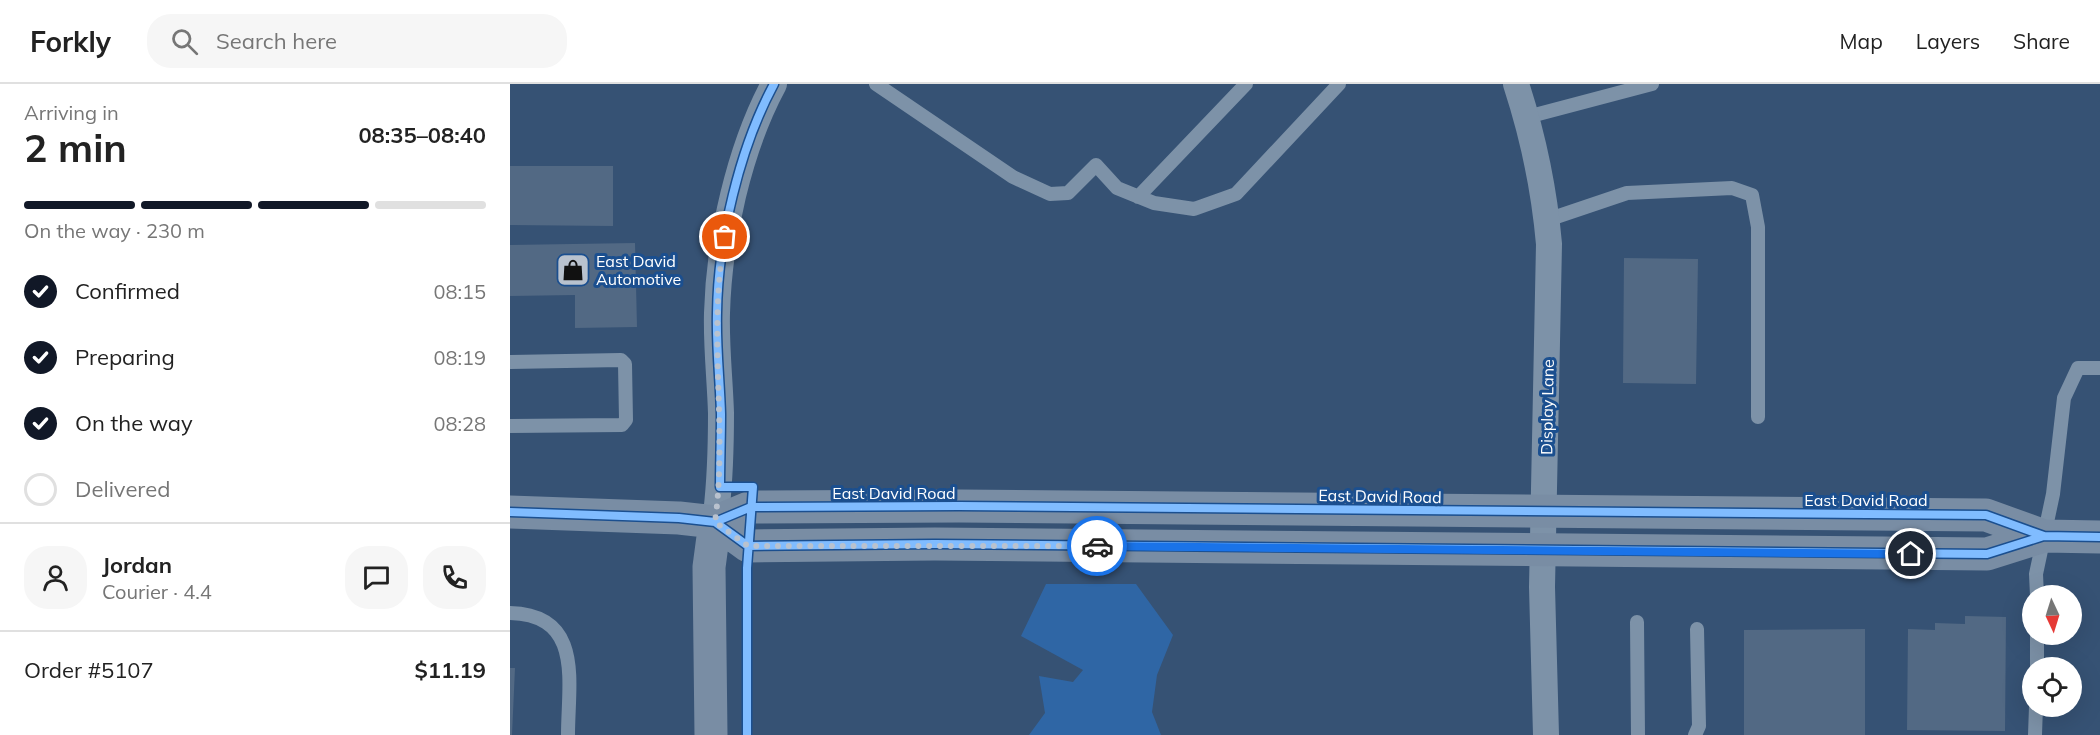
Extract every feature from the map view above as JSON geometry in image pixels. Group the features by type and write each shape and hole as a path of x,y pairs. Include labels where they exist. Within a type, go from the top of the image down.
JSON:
{"street":[{"path":"711,735 710,567 720,487 721,424 717,313 722,254 731,203 752,134 774,84"},
{"name":"Display Lane","path":"1516,84 1527,117 1545,192 1549,244 1544,549 1546,735"},
{"name":"East David Road","path":"510,512 679,518 715,522 751,507 1037,506 1986,515 2044,536"},
{"name":"East David Road","path":"715,522 748,546 946,544 1987,554 2044,536 2100,537"}],"lane":[{"path":"876,84 1013,177 1050,194 1068,193 1096,165 1117,188 1154,203 1194,209 1236,194 1338,84"},
{"path":"1138,197 1246,84"},
{"path":"1527,117 1652,84"},
{"path":"1547,220 1627,193 1732,188 1752,195 1758,227 1758,417"},
{"path":"510,362 624,361 626,420 622,425 510,426"},
{"path":"2036,585 2036,574 2053,494 2064,398 2078,368 2100,369"},
{"path":"510,613 530,613 548,623 561,635 568,654 568,735"},
{"path":"1637,622 1638,735"},
{"path":"1695,735 1700,726 1697,629"},
{"path":"2035,735 2036,717"}],"shaded area":[{"path":"1046,584 1136,584 1173,635 1157,675 1152,712 1161,735 1029,735 1045,713 1039,676 1073,682 1083,670 1021,636"}],"building":[{"path":"510,166 613,166 613,226 510,225"},
{"name":"East David Automotive","path":"635,243 637,327 575,328 575,295 510,296 510,245"},
{"path":"1624,258 1698,259 1696,384 1623,383"},
{"path":"1965,616 2006,617 2005,731 1907,730 1908,629 1935,630 1935,623 1965,624"},
{"path":"1865,629 1865,735 1744,735 1744,630"},
{"path":"510,668 515,668 512,735 510,735"}],"cycle path":[{"path":"747,735 747,568 753,487 720,487 718,285 726,226 741,166 750,137 774,84"},
{"path":"715,522 751,507 959,506 1986,515 2044,536"},
{"path":"510,512 679,518 715,522 748,546 935,544 1987,554 2044,536 2100,537"}],"way so far":[{"path":"725,237 717,313 721,414 720,487 715,522 748,546 935,544 1097,546"}],"place":[{"name":"East David Automotive","path":"573,270"}],"route":[{"path":"1097,546 1911,554"}]}
